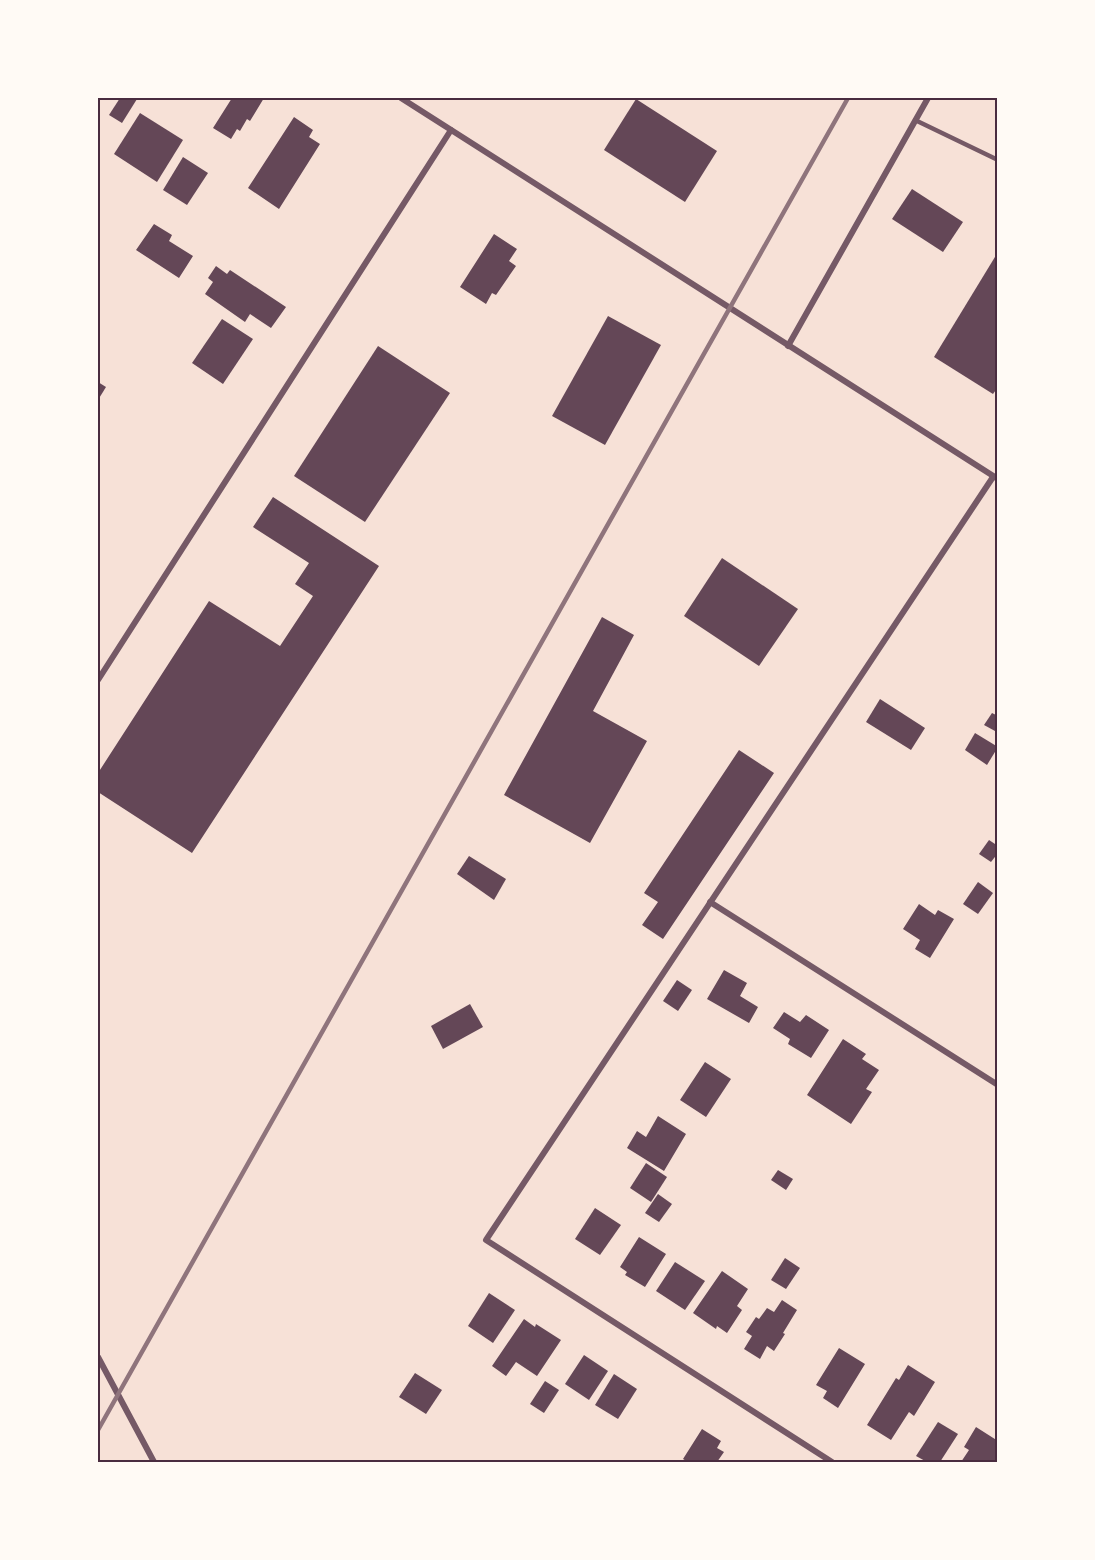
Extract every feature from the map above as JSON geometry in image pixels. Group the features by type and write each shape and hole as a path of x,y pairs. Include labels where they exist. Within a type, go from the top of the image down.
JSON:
{"street":[{"path":"401,98 995,478 486,1240 832,1462"},
{"path":"788,346 928,98"},
{"path":"98,680 450,129"},
{"path":"710,902 998,1085"},
{"path":"98,1357 154,1462"}],"lane":[{"path":"915,120 998,160"}],"building":[{"path":"120,98 137,99 122,123 109,115"},
{"path":"232,98 264,98 250,121 247,119 240,131 237,129 231,139 213,128"},
{"path":"636,99 717,151 685,202 604,150"},
{"path":"140,113 183,140 157,182 114,154"},
{"path":"294,117 313,130 309,137 320,144 279,209 248,188"},
{"path":"183,157 208,173 187,205 163,190"},
{"path":"912,189 963,222 943,252 892,219"},
{"path":"154,224 172,235 169,241 193,256 179,278 136,250"},
{"path":"494,234 517,249 509,261 516,266 496,295 492,293 486,304 460,287"},
{"path":"998,252 998,387 993,394 934,357"},
{"path":"216,266 227,274 230,270 286,307 271,328 250,314 245,322 205,294 213,282 208,278"},
{"path":"608,316 661,345 605,445 552,416"},
{"path":"222,319 253,339 223,384 192,363"},
{"path":"378,346 450,393 365,522 294,476"},
{"path":"98,382 106,387 98,400"},
{"path":"273,497 379,566 192,853 98,792 98,773 209,601 280,646 313,596 295,584 309,563 253,527"},
{"path":"722,558 798,609 759,666 684,616"},
{"path":"602,617 634,635 593,711 647,741 590,843 504,795"},
{"path":"880,699 925,728 911,750 866,722"},
{"path":"992,713 998,716 998,726 995,731 984,725"},
{"path":"975,733 998,747 987,765 965,750"},
{"path":"739,750 774,773 663,939 642,925 658,902 644,893"},
{"path":"989,840 998,846 998,853 991,862 979,854"},
{"path":"469,856 506,879 494,900 457,874"},
{"path":"978,882 993,893 978,914 963,904"},
{"path":"919,904 935,915 938,910 954,919 930,958 915,949 920,940 903,929"},
{"path":"724,970 747,983 740,996 758,1007 749,1023 707,999"},
{"path":"677,980 692,990 678,1011 663,1001"},
{"path":"470,1004 483,1027 443,1049 431,1026"},
{"path":"784,1012 800,1022 806,1015 829,1030 811,1058 788,1044 790,1039 773,1028"},
{"path":"843,1039 866,1054 862,1059 879,1070 866,1089 872,1092 851,1124 807,1095"},
{"path":"705,1062 731,1079 706,1117 680,1100"},
{"path":"658,1116 686,1134 664,1171 627,1148 637,1131 646,1137"},
{"path":"646,1163 667,1177 651,1202 630,1188"},
{"path":"778,1170 793,1179 786,1190 771,1180"},
{"path":"658,1194 672,1204 659,1222 645,1213"},
{"path":"595,1208 621,1225 600,1255 575,1239"},
{"path":"639,1237 666,1254 645,1287 625,1275 627,1272 620,1267"},
{"path":"785,1258 800,1268 786,1289 771,1280"},
{"path":"675,1262 705,1281 685,1310 656,1291"},
{"path":"722,1271 748,1289 737,1306 742,1310 727,1333 717,1326 716,1329 693,1313"},
{"path":"489,1293 515,1310 493,1343 468,1326"},
{"path":"782,1300 797,1310 774,1351 767,1346 760,1359 744,1349 752,1336 746,1332 756,1317 759,1319 767,1308 774,1312"},
{"path":"524,1319 561,1340 537,1376 516,1362 506,1376 492,1366"},
{"path":"839,1348 865,1364 838,1408 823,1398 827,1391 816,1385"},
{"path":"584,1355 608,1371 589,1400 565,1384"},
{"path":"908,1365 935,1382 914,1416 909,1412 891,1440 867,1425 896,1378 899,1380"},
{"path":"415,1373 442,1390 426,1414 399,1397"},
{"path":"614,1374 637,1389 618,1419 595,1405"},
{"path":"545,1381 559,1390 544,1413 530,1404"},
{"path":"938,1422 958,1434 940,1462 927,1462 916,1456"},
{"path":"976,1427 998,1441 998,1462 961,1462 969,1450 964,1447"},
{"path":"702,1429 721,1441 717,1448 724,1452 717,1462 688,1462 683,1459"}],"railway":[{"path":"98,1430 848,98"}]}
